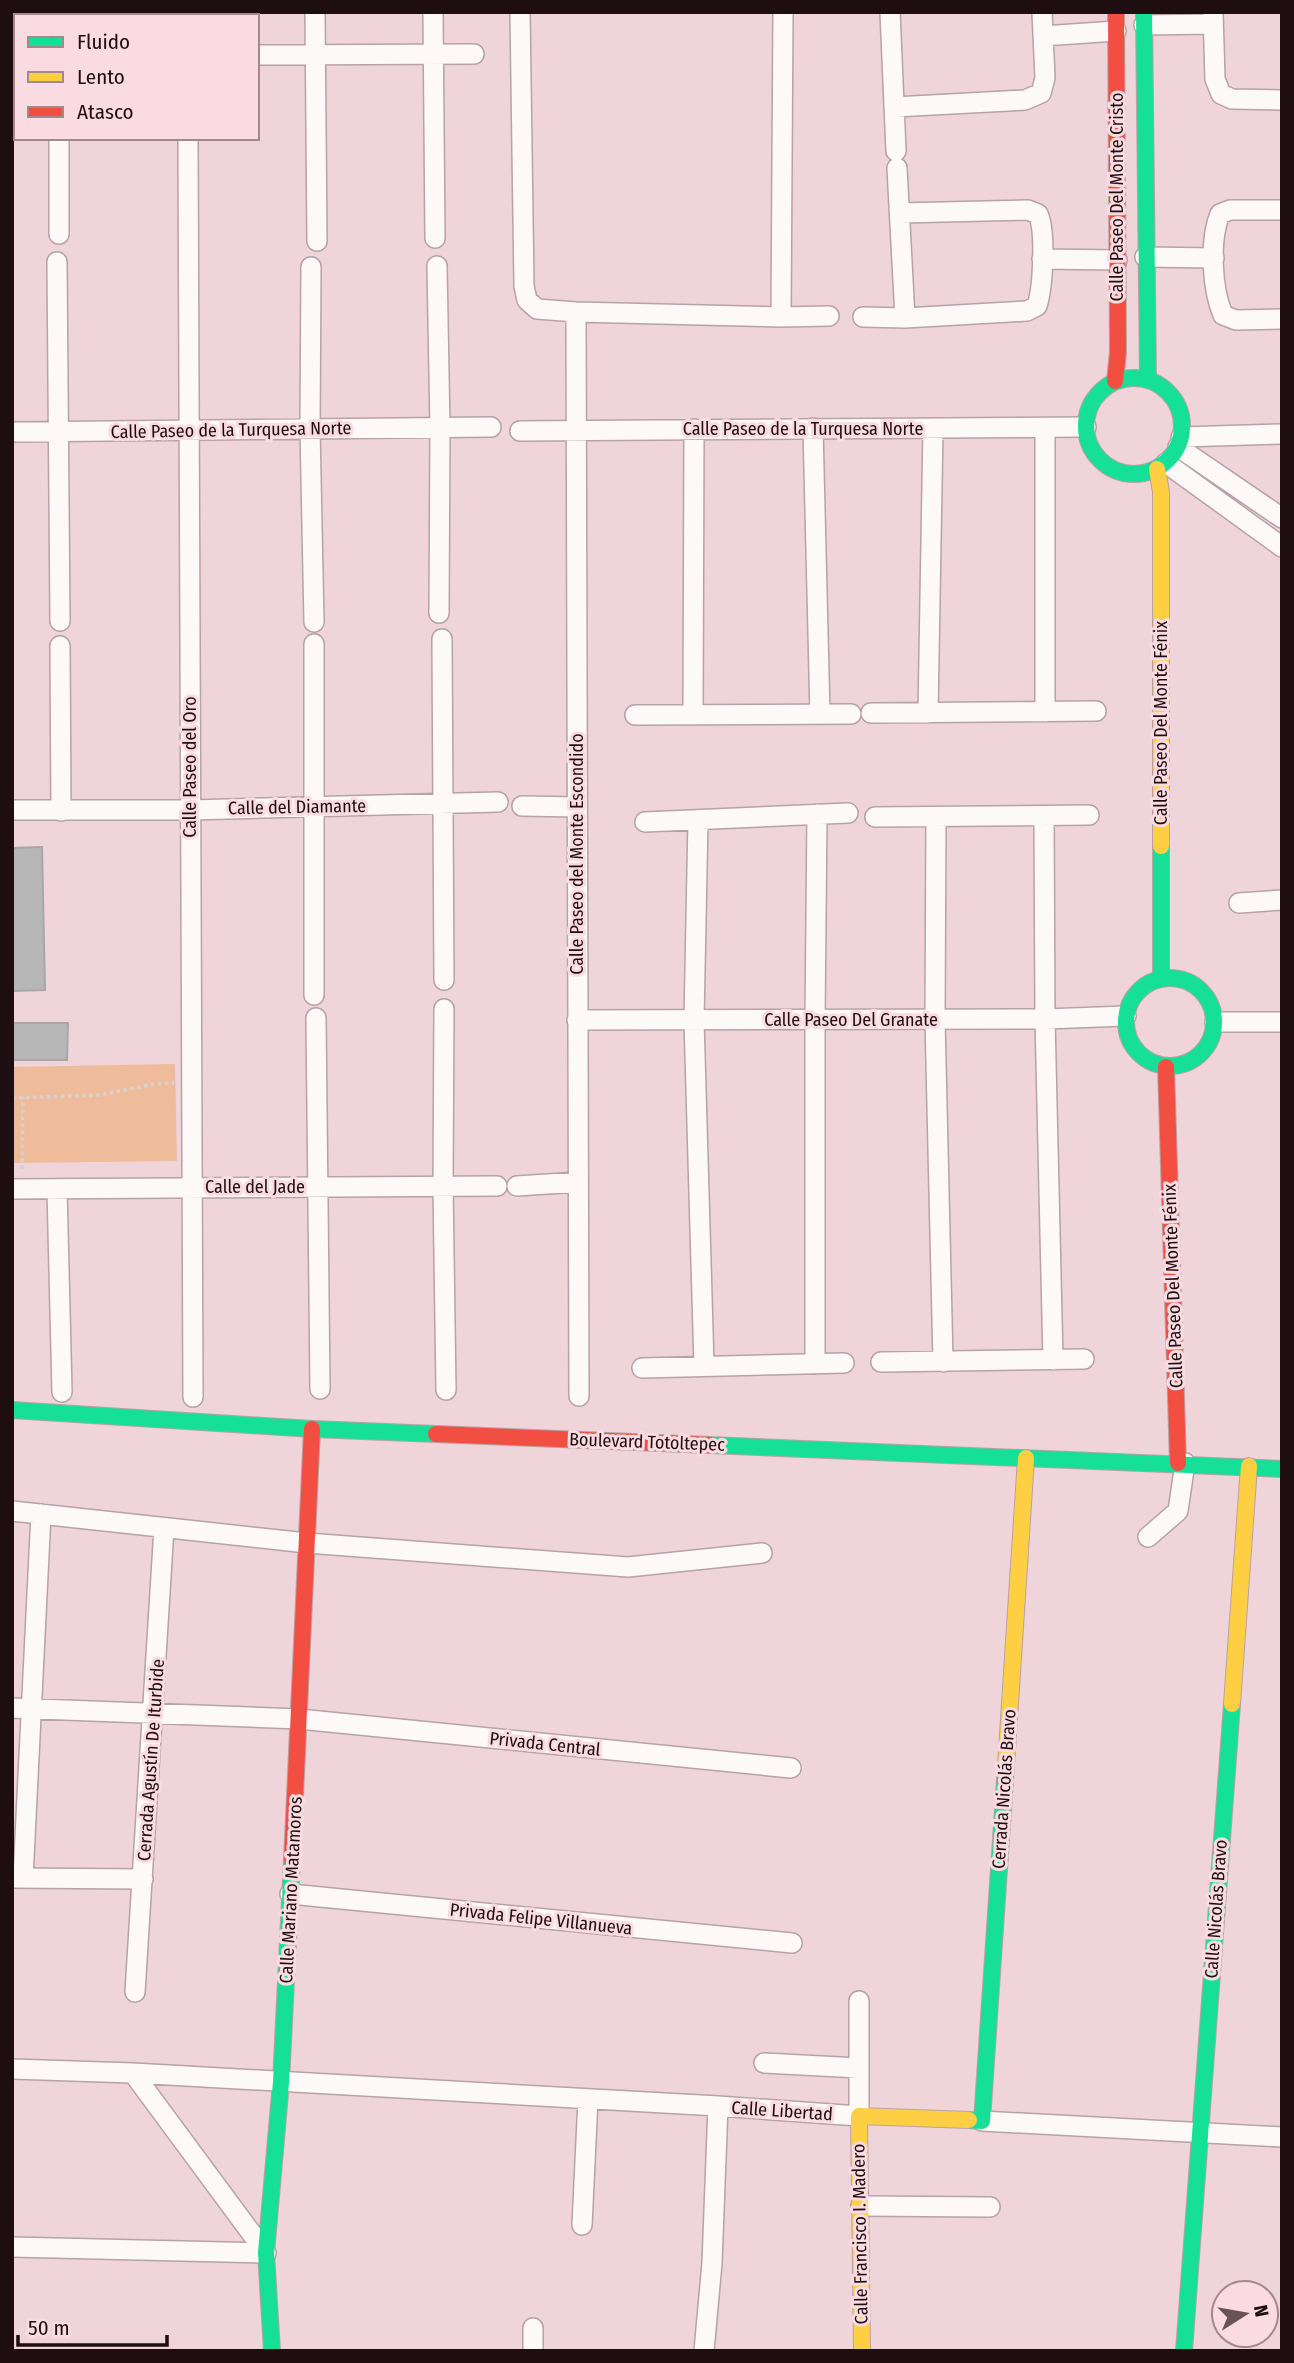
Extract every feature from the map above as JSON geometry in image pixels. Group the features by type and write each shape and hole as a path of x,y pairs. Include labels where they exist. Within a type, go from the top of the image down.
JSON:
{"main road":[{"name":"Calle Paseo Del Monte Cristo","path":"1144,18 1148,380"},
{"name":"Calle Paseo Del Monte Cristo","path":"1115,382 1118,352 1116,22"},
{"path":"1126,378 1148,380 1161,386 1175,402 1183,422 1171,454 1143,474 1127,475 1112,470 1100,461 1090,448 1086,417 1092,402 1102,390 1115,382 1126,378"},
{"name":"Calle Paseo Del Monte Fénix","path":"1161,978 1161,492 1171,454"},
{"path":"1161,978 1187,980 1207,997 1213,1009 1215,1022 1209,1043 1195,1060 1181,1066 1166,1067 1146,1059 1131,1044 1126,1030 1130,1002 1148,982 1161,978"},
{"name":"Calle Paseo Del Monte Fénix","path":"1166,1067 1181,1463"},
{"name":"Boulevard Totoltepec","path":"12,1410 313,1429 1282,1469"},
{"name":"Calle Mariano Matamoros","path":"272,2351 266,2253 282,2082 313,1429"},
{"name":"Cerrada Nicolás Bravo","path":"982,2121 1026,1458"},
{"name":"Calle Nicolás Bravo","path":"1184,2351 1249,1466"},
{"name":"Calle Libertad","path":"859,2116 982,2121"},
{"name":"Calle Francisco I. Madero","path":"859,2116 862,2351"}],"street":[{"path":"315,12 317,241"},
{"path":"433,12 435,238"},
{"path":"520,12 524,286 527,300 537,309 576,313 829,316"},
{"path":"781,317 783,12"},
{"path":"890,12 905,318"},
{"path":"895,107 1025,100 1041,93 1045,78 1042,12"},
{"path":"1144,18 1213,18 1215,79 1221,94 1232,99 1282,100"},
{"path":"1043,36 1116,22"},
{"path":"259,55 474,54"},
{"path":"59,140 59,234"},
{"name":"Calle Paseo del Oro","path":"188,140 193,1397"},
{"path":"863,317 905,318 1027,311 1037,306 1041,294 1042,258 1042,222 1038,214 1028,210 900,213"},
{"path":"1282,210 1230,210 1220,214 1214,228 1216,299 1223,315 1236,320 1282,319"},
{"path":"1145,257 1214,258"},
{"path":"1042,258 1118,260"},
{"path":"57,262 60,621"},
{"path":"437,266 439,613"},
{"path":"312,267 310,429 314,622"},
{"name":"Calle Paseo del Monte Escondido","path":"576,313 579,1396"},
{"name":"Calle Paseo de la Turquesa Norte","path":"12,432 491,427"},
{"path":"813,428 820,714"},
{"path":"928,713 933,428"},
{"path":"1045,428 1045,712"},
{"name":"Calle Paseo de la Turquesa Norte","path":"520,431 1086,428"},
{"path":"693,715 694,429"},
{"path":"1171,454 1282,434"},
{"path":"1171,454 1282,518"},
{"path":"1171,454 1282,547"},
{"path":"442,639 444,980"},
{"path":"314,644 314,995"},
{"path":"60,646 61,811"},
{"path":"871,713 1096,711"},
{"path":"635,715 850,714"},
{"name":"Calle del Diamante","path":"12,810 191,810 498,802"},
{"path":"522,806 577,807"},
{"path":"645,822 848,813"},
{"path":"815,1364 817,814"},
{"path":"875,817 1089,815"},
{"path":"1044,816 1045,1019 1053,1360"},
{"path":"936,817 935,1020 943,1362"},
{"path":"698,820 694,1020 704,1366"},
{"path":"1239,903 1282,900"},
{"path":"444,1009 446,1390"},
{"name":"Calle Paseo Del Granate","path":"577,1020 935,1020 1126,1016"},
{"path":"316,1018 320,1388"},
{"path":"1215,1022 1282,1021"},
{"name":"Calle del Jade","path":"17,1189 507,1186 578,1182"},
{"path":"58,1189 62,1392"},
{"path":"881,1362 1084,1359"},
{"path":"642,1368 844,1363"},
{"path":"1148,1537 1178,1511 1181,1463"},
{"path":"12,1511 307,1543 628,1567 762,1553"},
{"path":"41,1514 33,1709 17,1878 143,1880"},
{"name":"Cerrada Agustín De Iturbide","path":"135,1992 164,1528"},
{"name":"Privada Central","path":"12,1708 299,1719 791,1768"},
{"name":"Privada Felipe Villanueva","path":"290,1894 792,1943"},
{"path":"859,2001 859,2116"},
{"path":"764,2063 859,2068"},
{"name":"Calle Libertad","path":"12,2069 133,2073 859,2116"},
{"path":"133,2073 266,2253"},
{"path":"582,2225 588,2099"},
{"path":"704,2351 712,2263 718,2106"},
{"name":"Calle Libertad","path":"982,2121 1282,2137"},
{"path":"861,2206 989,2207"},
{"path":"12,2247 266,2253"},
{"path":"533,2328 533,2351"}],"path":[{"path":"12,1098 100,1095 154,1084 191,1082"},
{"path":"17,1189 23,1097"}],"shaded area":[{"path":"175,1064 177,1161 12,1163 12,1067"}],"building":[{"path":"42,847 45,990 12,991 12,848"},
{"path":"12,1023 68,1023 67,1060 12,1060"}],"traffic: fast":[{"path":"1144,12 1148,380"},
{"path":"1134,378 1152,381 1168,392 1179,408 1182,426 1179,444 1168,460 1152,471 1134,474 1116,471 1100,460 1089,444 1086,426 1089,408 1100,392 1116,381 1134,378"},
{"path":"1161,846 1161,978"},
{"path":"1161,978 1179,978 1195,985 1207,997 1214,1013 1214,1022 1214,1031 1207,1047 1195,1059 1179,1066 1161,1066 1145,1059 1133,1047 1126,1031 1126,1013 1133,997 1145,985 1161,978"},
{"path":"12,1410 436,1434"},
{"path":"710,1445 1282,1469"},
{"path":"1184,2351 1232,1704"},
{"path":"969,2120 982,2121 1006,1765"},
{"path":"272,2351 266,2253 281,2082 292,1860"}],"traffic: slow":[{"path":"1157,469 1161,492 1161,846"},
{"path":"1006,1765 1026,1458"},
{"path":"1232,1704 1249,1466"},
{"path":"862,2351 859,2116 969,2120"}],"traffic: jam":[{"path":"1115,381 1118,352 1116,12"},
{"path":"1166,1067 1178,1463"},
{"path":"292,1860 312,1429"},
{"path":"436,1434 710,1445"}]}
